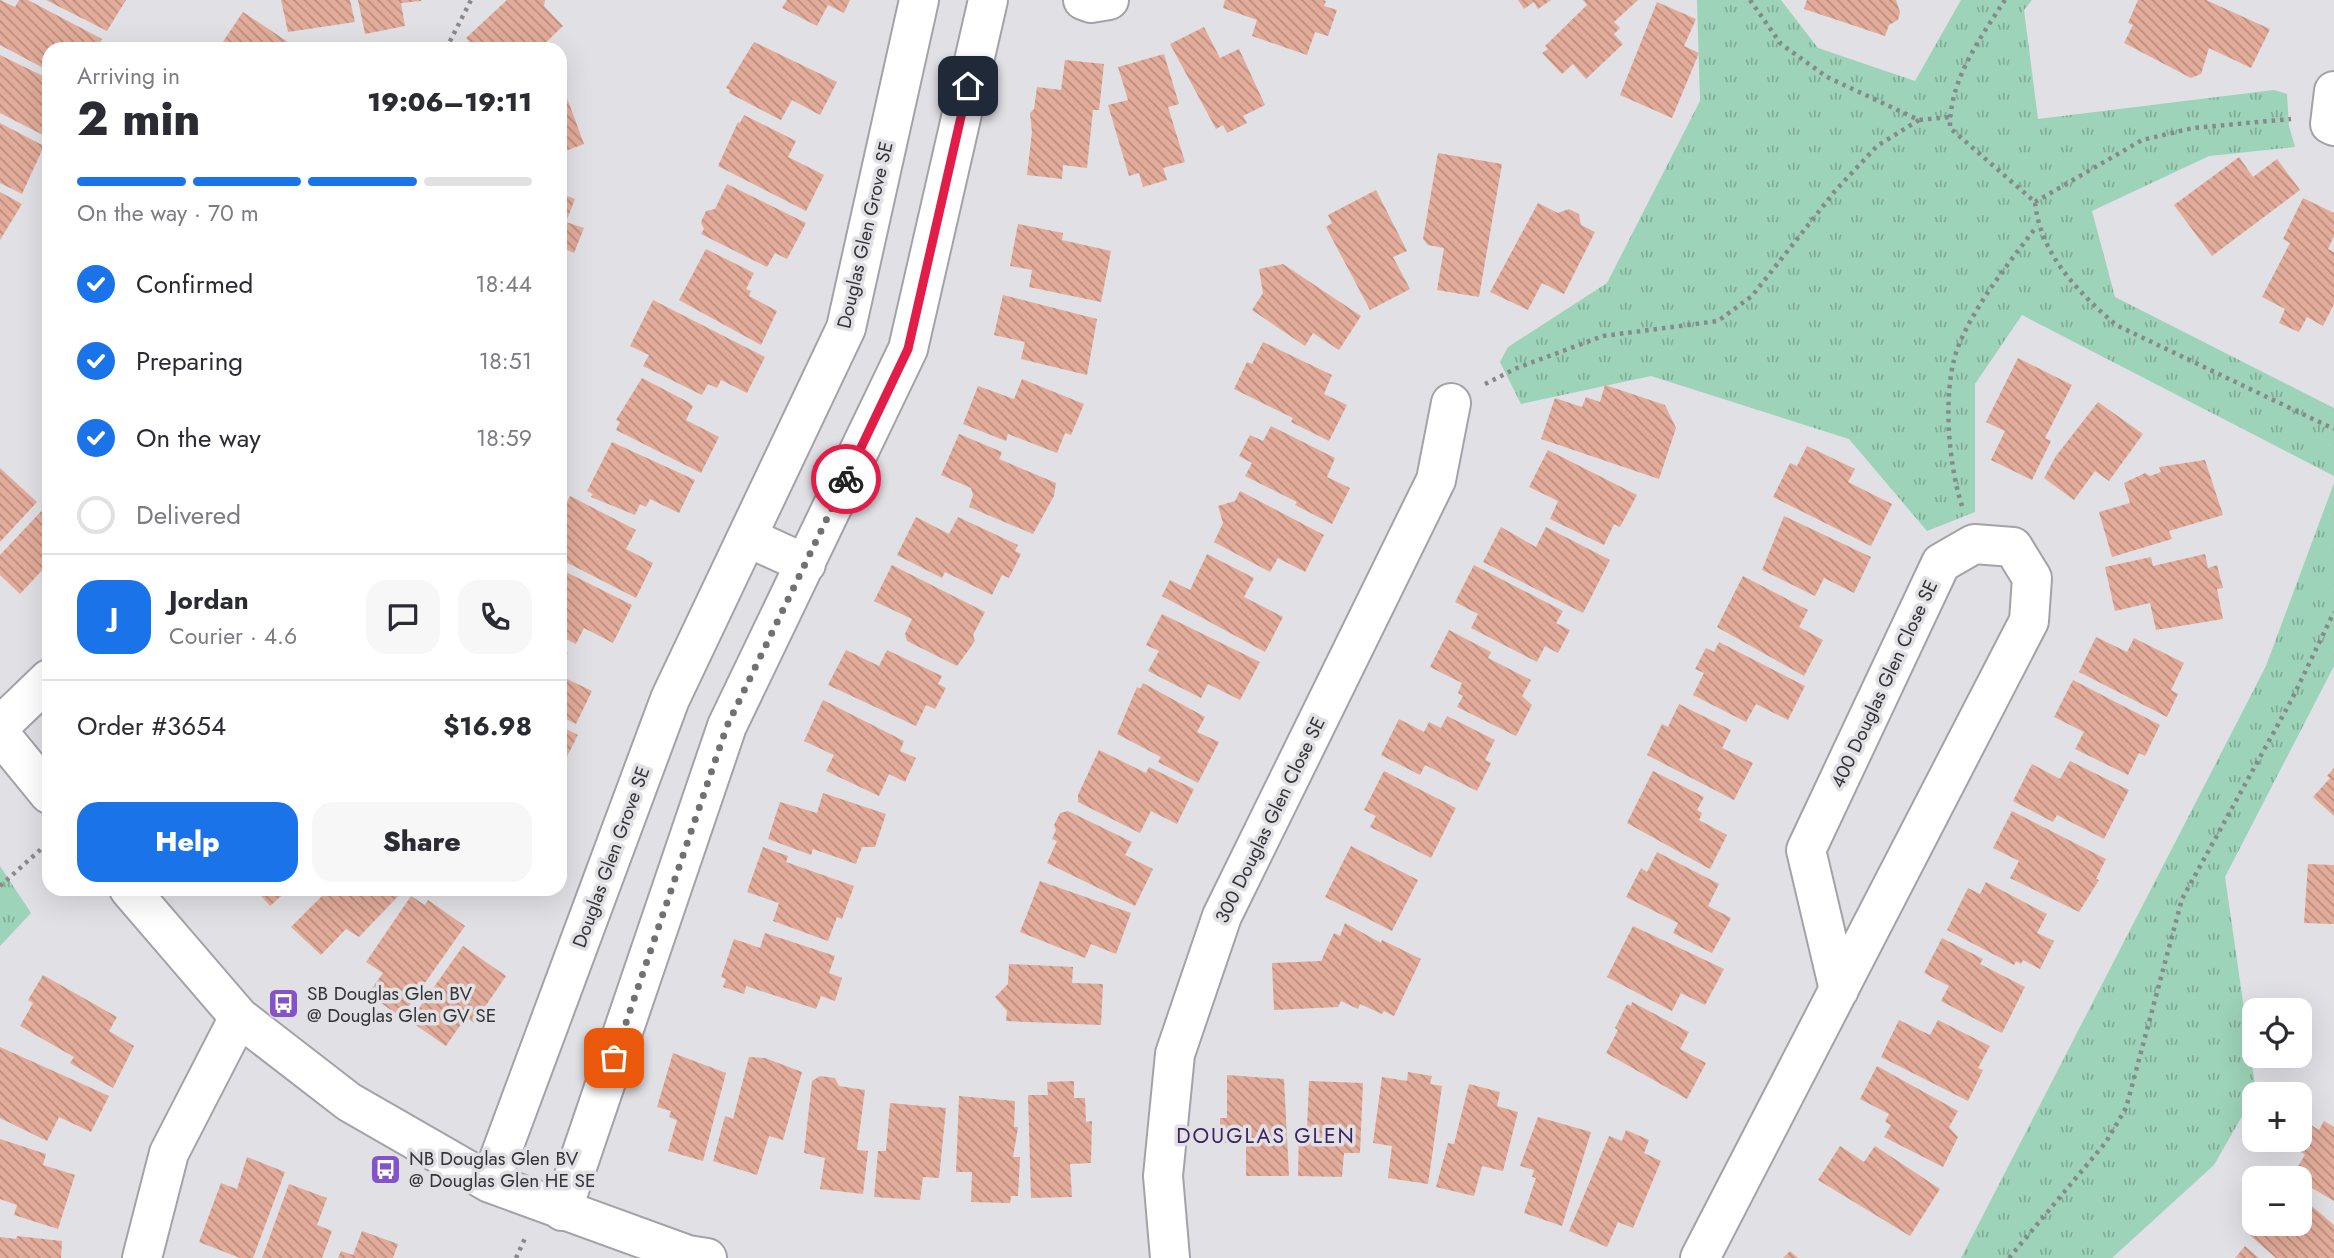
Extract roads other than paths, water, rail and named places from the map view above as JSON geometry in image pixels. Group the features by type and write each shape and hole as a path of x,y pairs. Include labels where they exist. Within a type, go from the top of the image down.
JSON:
{"street":[{"name":"Douglas Glen Grove SE","path":"490,1184 670,699 749,538 846,328 919,0"},
{"path":"562,1211 727,726 908,349 988,0"},
{"path":"1083,0 1091,3 1109,0"},
{"name":"300 Douglas Glen Close SE","path":"1170,1258 1163,1176 1175,1054 1222,916 1436,480 1451,403"},
{"path":"749,538 806,564"},
{"name":"400 Douglas Glen Close SE","path":"1974,544 2013,547 2032,578 2029,621 1839,990 1806,850 1941,563 1974,544"},
{"path":"0,726 42,687"},
{"path":"0,734 42,785"},
{"path":"135,896 239,1017 349,1102 490,1184 688,1255 707,1258"},
{"path":"1700,1258 1839,990"},
{"path":"142,1258 169,1153 239,1017"}],"place":[{"name":"SB Douglas Glen BV @ Douglas Glen GV SE","path":"284,1004"},
{"name":"NB Douglas Glen BV @ Douglas Glen HE SE","path":"386,1169"}],"district":[{"name":"DOUGLAS GLEN","path":"1266,1136"}]}
